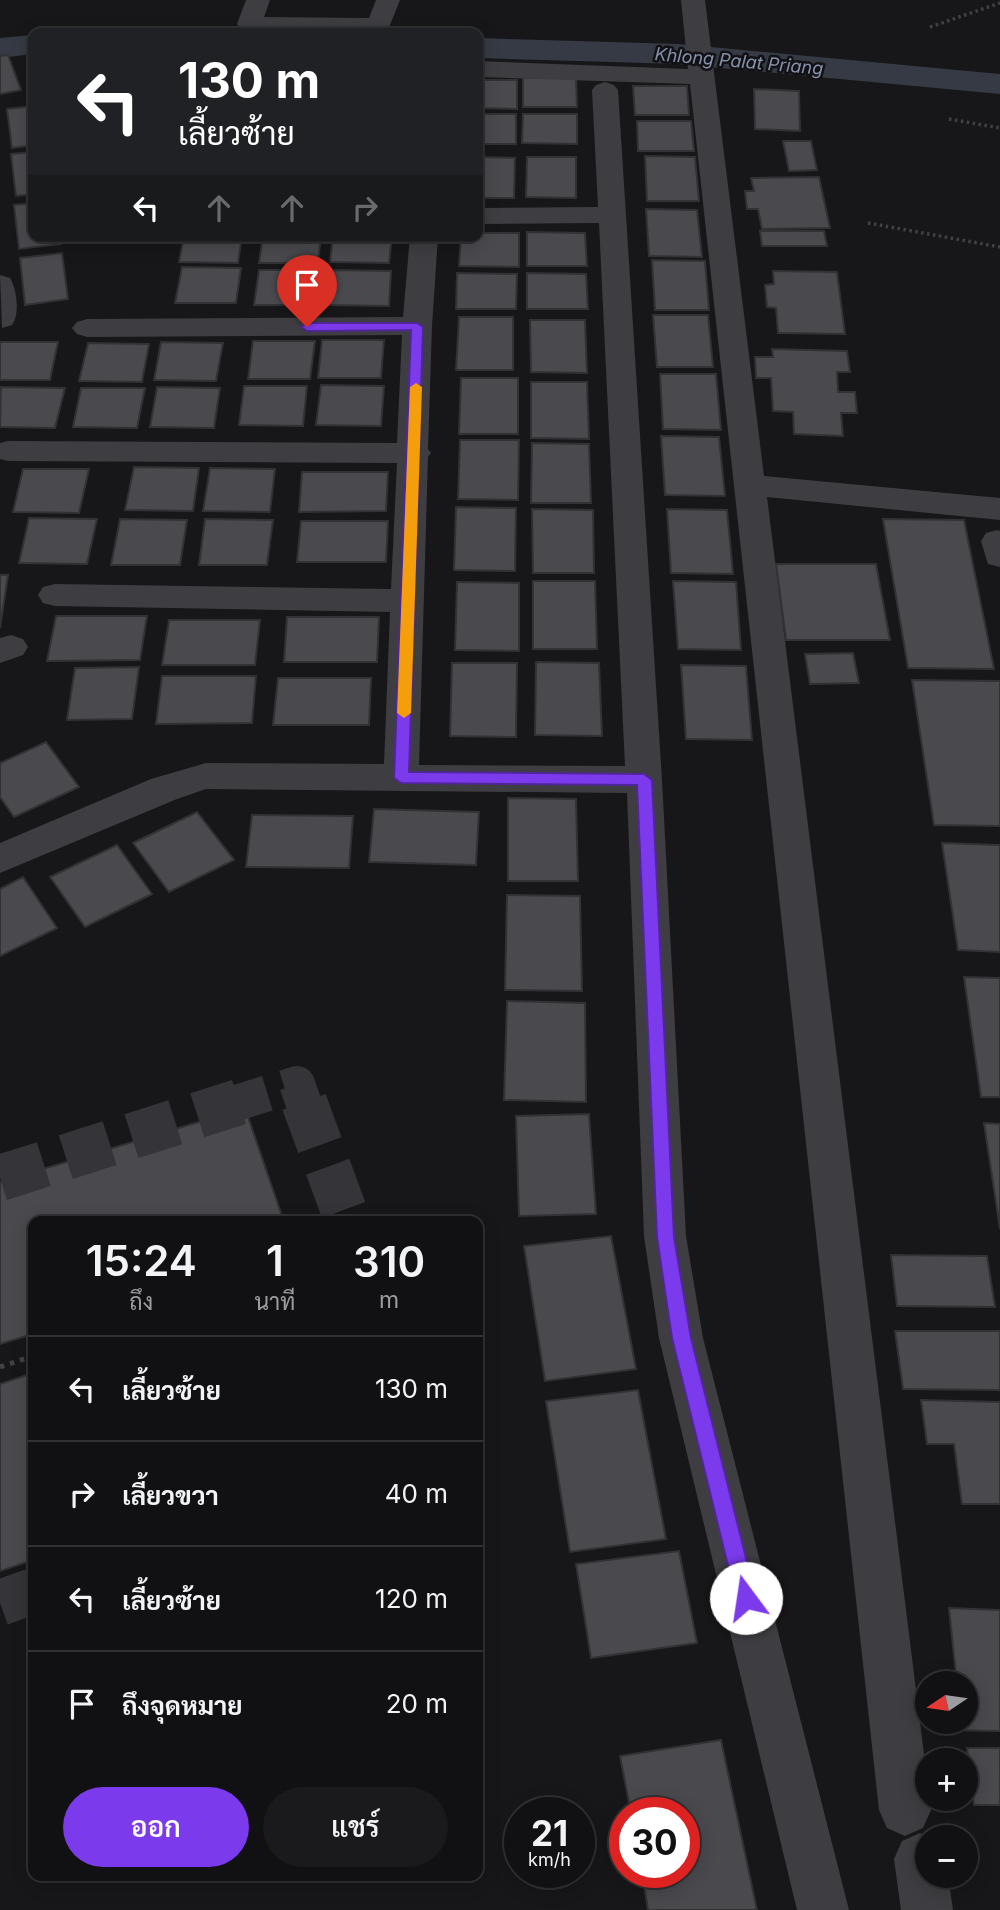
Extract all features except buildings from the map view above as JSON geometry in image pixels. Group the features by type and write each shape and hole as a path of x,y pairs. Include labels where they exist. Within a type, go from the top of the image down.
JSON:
{"street":[{"path":"258,0 249,24 379,26 388,0"},
{"path":"693,0 905,1810"},
{"path":"483,69 700,63"},
{"path":"606,90 644,780 665,1237 681,1338 823,1910"},
{"path":"483,216 611,215"},
{"path":"401,778 415,453 417,327 424,242"},
{"path":"0,284 2,319"},
{"path":"87,328 417,327"},
{"path":"8,451 415,453"},
{"path":"748,485 1000,509"},
{"path":"55,595 409,601"},
{"path":"0,859 164,789 206,776 644,780"},
{"path":"924,1888 927,1910"}],"path":[{"path":"930,27 1000,3"},
{"path":"949,118 1000,128"},
{"path":"868,223 1000,247"},
{"path":"0,1367 28,1358"}],"waterway":[{"name":"Khlong Palat Priang","path":"0,48 28,45"},
{"name":"Khlong Palat Priang","path":"483,48 678,54 1000,84"}],"tunnel":[{"path":"233,1104 297,1084 304,1104"},
{"path":"0,1178 239,1102"},
{"path":"304,1102 346,1216"},
{"path":"0,1603 28,1593"}],"slow traffic":[{"path":"404,713 416,387"}],"route":[{"path":"307,327 417,327 414,478 401,778 644,780 665,1237 681,1338 746,1598"}]}
